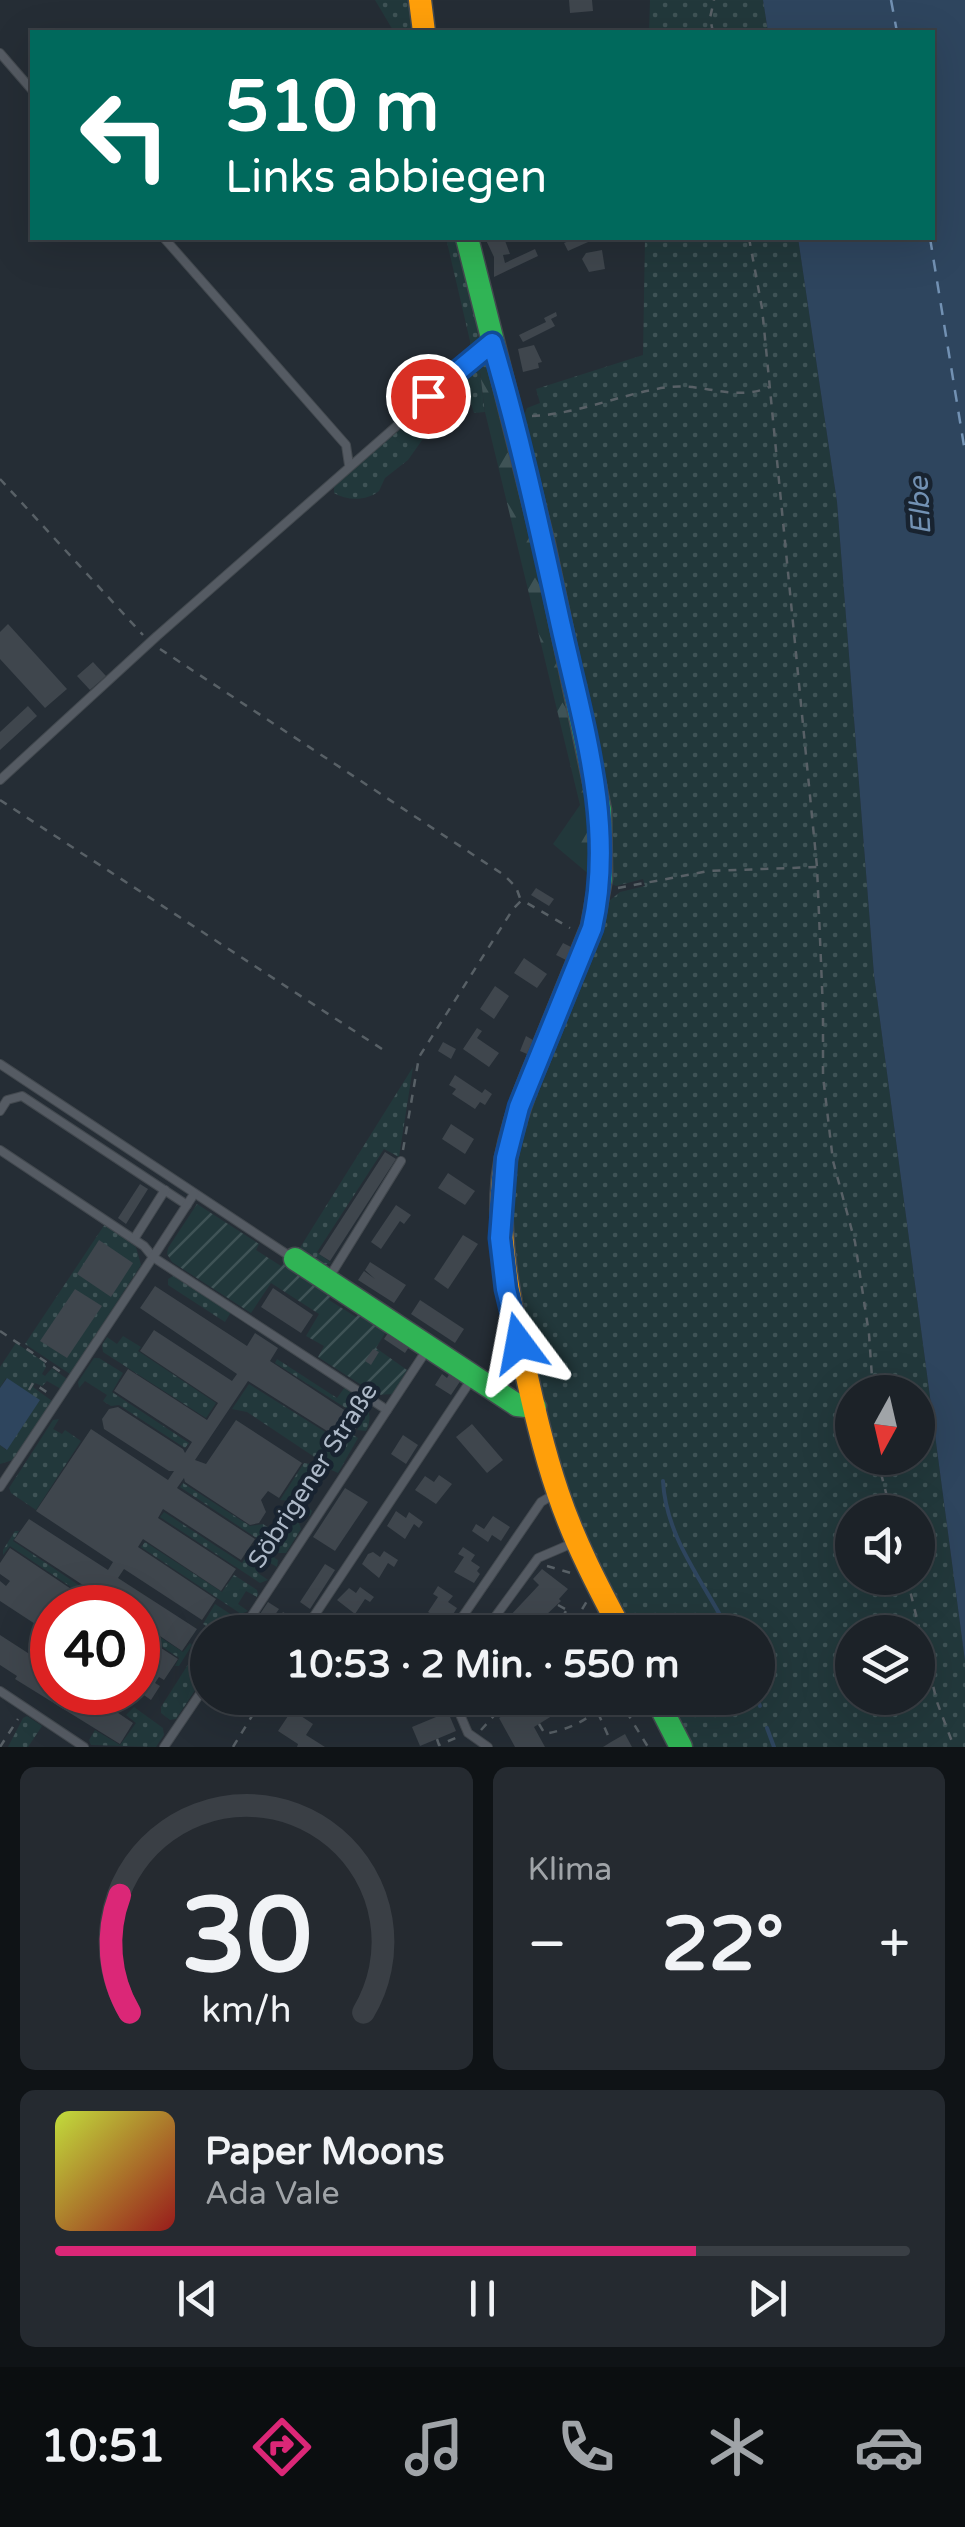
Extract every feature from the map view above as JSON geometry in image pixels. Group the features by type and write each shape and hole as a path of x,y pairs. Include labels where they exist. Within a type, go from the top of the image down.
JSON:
{"street":[{"path":"420,0 424,30"},
{"path":"466,240 513,417 600,810 598,898 588,940 519,1107 502,1182 500,1238 506,1289 558,1493 614,1615"},
{"path":"295,1259 517,1404 534,1407"},
{"path":"665,1715 682,1747"}],"lane":[{"path":"0,53 30,88"},
{"path":"166,240 346,445 350,466"},
{"path":"0,780 150,642 492,343"},
{"path":"0,1064 295,1259"},
{"path":"0,1111 7,1100 22,1096 187,1206"},
{"path":"0,1150 134,1239 153,1257 387,1410"},
{"path":"328,1278 401,1161"},
{"path":"134,1239 164,1190"},
{"path":"2,1481 194,1194"},
{"name":"Söbrigener Straße","path":"252,1615 428,1347"},
{"path":"315,1615 474,1376"},
{"path":"464,1615 541,1502 558,1493"},
{"path":"496,1615 538,1558 577,1541"},
{"path":"0,1690 84,1747"},
{"path":"164,1747 190,1709"},
{"path":"462,1715 472,1735 488,1747"}],"path":[{"path":"713,30 710,18 714,0"},
{"path":"749,240 762,308 817,867 823,1076 833,1161 855,1242 871,1375"},
{"path":"513,417 558,415 670,386 756,393 770,386"},
{"path":"0,479 150,642 504,876 516,887 521,901 588,940"},
{"path":"0,800 385,1051"},
{"path":"598,898 619,888 709,870 817,867"},
{"path":"401,1161 419,1057 521,901"},
{"path":"0,1331 72,1379"},
{"path":"29,1390 33,1384 41,1388"},
{"path":"542,1564 568,1570 577,1579"},
{"path":"579,1615 587,1600 584,1592"},
{"path":"910,1595 937,1702 954,1747"},
{"path":"558,1604 569,1615"},
{"path":"563,1615 566,1610"},
{"path":"0,1747 25,1708"},
{"path":"233,1747 253,1715"},
{"path":"437,1738 440,1745 472,1735 493,1715"},
{"path":"539,1724 545,1734 564,1730 592,1715"},
{"path":"599,1715 611,1742"},
{"path":"628,1715 648,1747"}],"green space":[{"path":"375,0 409,0 413,30 393,30"},
{"path":"650,0 763,0 768,30 649,30"},
{"path":"446,240 460,240 491,368 480,373 485,412 474,413 469,398 440,428 425,436 408,460 385,478 379,491 351,499 334,493 334,487 463,374 459,361 470,349"},
{"path":"645,240 798,240 837,502 874,975 927,1375 835,1375 835,1475 935,1475 935,1435 965,1661 965,1747 690,1747 672,1715 775,1715 775,1615 621,1615 562,1491 506,1239 517,1136 603,906 620,892 645,886 643,879 616,886 610,883 521,423 527,408 540,403 536,389 643,355"},
{"path":"491,368 590,809 591,876 553,844 580,805 485,412 480,372"},
{"path":"413,1067 399,1157 384,1149 317,1252 331,1263 324,1265 296,1254"},
{"path":"197,1204 259,1244 256,1250 281,1266 285,1261 332,1293 329,1300 356,1317 360,1312 387,1330 376,1348 407,1370 393,1394 377,1395 318,1357 324,1346 306,1336 319,1314 271,1283 251,1313 172,1262 168,1248"},
{"path":"105,1224 136,1247 141,1265 70,1374 25,1344"},
{"path":"173,1276 231,1312 225,1322 168,1285"},
{"path":"123,1336 141,1347 138,1351 216,1403 206,1418 103,1352 107,1337 117,1344"},
{"path":"16,1343 44,1362 42,1374 45,1376 52,1368 67,1379 61,1389 47,1381 42,1386 35,1383 33,1387 52,1401 13,1460 0,1464 0,1445 6,1450 6,1378 0,1388 0,1367"},
{"path":"94,1358 123,1373 112,1392 189,1443 185,1448 119,1405 103,1401 107,1395 85,1381 79,1388 78,1382"},
{"path":"277,1359 337,1398 345,1387 357,1396 370,1417 366,1431 357,1430 363,1419 275,1363"},
{"path":"249,1384 346,1445 353,1435 358,1438 338,1473 327,1468 303,1503 312,1511 310,1516 295,1508 320,1469 319,1460 247,1412 232,1409"},
{"path":"59,1419 53,1429 62,1434 65,1430 81,1441 36,1510 9,1488 53,1420"},
{"path":"304,1463 311,1464 312,1469 291,1501 280,1500"},
{"path":"183,1483 250,1526 263,1524 278,1534 283,1515 299,1523 301,1529 286,1553 279,1553 180,1487"},
{"path":"164,1512 242,1563 254,1545 278,1560 277,1567 265,1560 258,1573 268,1580 260,1583 160,1517"},
{"path":"15,1531 19,1531 13,1541 79,1585 68,1585 10,1546 3,1555"},
{"path":"145,1542 222,1592 234,1575 257,1590 257,1597 246,1591 238,1604 248,1611 241,1614 141,1547"},
{"path":"215,1604 232,1615 208,1615"},
{"path":"160,1637 183,1652 190,1643 179,1666 175,1666 179,1658 160,1645"},
{"path":"190,1661 190,1698 176,1719 170,1720 161,1713"},
{"path":"126,1715 145,1715 163,1728 164,1735 156,1747 91,1745 89,1740 95,1730 120,1745 136,1723"},
{"path":"27,1716 42,1726 28,1747 8,1747 23,1718"}],"water":[{"name":"Elbe","path":"763,0 965,0 965,1661 935,1435 935,1375 927,1375 874,975 837,502 798,240 935,240 935,30 768,30"},
{"path":"7,1378 40,1400 7,1450 0,1445 0,1388"}],"building":[{"path":"569,0 592,0 593,11 570,13"},
{"path":"486,240 505,240 510,254 503,255 505,263 535,249 538,256 494,277 494,257"},
{"path":"571,240 593,240 568,251 564,243"},
{"path":"602,250 605,269 589,272 582,259 586,253"},
{"path":"556,312 557,316 551,319 555,326 523,342 519,335 546,322 544,318"},
{"path":"534,345 542,362 538,363 539,368 523,372 518,349"},
{"path":"8,624 67,689 45,708 0,659 0,632"},
{"path":"93,662 106,676 90,690 77,676"},
{"path":"28,706 37,716 0,750 0,732"},
{"path":"536,888 554,899 549,906 531,895"},
{"path":"563,943 573,948 566,960 556,955"},
{"path":"524,958 547,974 537,988 514,973"},
{"path":"495,986 509,996 494,1019 480,1009"},
{"path":"477,1028 482,1031 477,1038 499,1053 489,1067 463,1049"},
{"path":"526,1036 533,1040 527,1054 520,1051"},
{"path":"443,1042 456,1049 451,1059 438,1051"},
{"path":"455,1075 482,1093 485,1089 492,1094 485,1105 480,1102 475,1109 452,1094 456,1089 449,1085"},
{"path":"451,1124 474,1139 465,1154 442,1139"},
{"path":"385,1152 396,1159 330,1261 319,1254"},
{"path":"448,1173 475,1191 465,1205 438,1188"},
{"path":"140,1184 148,1189 126,1224 118,1218"},
{"path":"396,1205 411,1215 404,1224 400,1221 381,1249 371,1242"},
{"path":"463,1235 478,1244 448,1289 434,1279"},
{"path":"99,1240 133,1263 111,1297 77,1274"},
{"path":"370,1262 406,1285 394,1303 358,1280 364,1271 375,1279 365,1270"},
{"path":"155,1286 247,1346 255,1333 278,1348 270,1361 361,1421 346,1443 248,1381 195,1460 206,1464 236,1420 302,1463 279,1498 268,1491 261,1500 266,1512 259,1523 250,1525 184,1478 177,1488 255,1539 241,1560 163,1509 158,1518 236,1569 221,1591 143,1539 138,1547 216,1599 205,1615 194,1615 160,1593 160,1585 148,1585 124,1569 118,1578 129,1585 83,1585 14,1540 29,1519 108,1570 113,1562 36,1511 91,1429 168,1480 174,1471 104,1429 102,1419 109,1409 118,1407 185,1453 192,1442 114,1391 128,1369 207,1420 218,1403 140,1351 154,1330 232,1381 237,1374 140,1308"},
{"path":"273,1288 313,1315 301,1333 261,1307"},
{"path":"75,1289 102,1306 67,1358 40,1341"},
{"path":"420,1300 464,1329 455,1343 411,1314"},
{"path":"390,1330 411,1344 405,1353 384,1339"},
{"path":"373,1349 379,1352 371,1365 365,1361"},
{"path":"452,1369 463,1377 451,1395 435,1385 442,1374 447,1378"},
{"path":"472,1424 503,1460 487,1473 456,1437"},
{"path":"403,1435 418,1445 406,1464 391,1454"},
{"path":"439,1475 452,1484 436,1504 415,1490 425,1476 434,1482"},
{"path":"345,1488 368,1502 335,1551 313,1537"},
{"path":"396,1511 406,1518 409,1512 423,1522 419,1528 414,1524 405,1539 387,1526"},
{"path":"493,1516 510,1527 501,1541 492,1535 488,1542 472,1531 476,1524 484,1529"},
{"path":"463,1547 475,1555 471,1561 480,1567 474,1583 454,1572 464,1557 458,1554"},
{"path":"10,1548 65,1585 30,1585 30,1621 0,1601 0,1581 6,1586 10,1581 0,1574 0,1563"},
{"path":"384,1551 398,1560 394,1567 388,1563 379,1578 362,1564 368,1554 373,1552 380,1557"},
{"path":"325,1564 335,1570 310,1609 300,1602"},
{"path":"542,1569 568,1589 546,1615 511,1615 539,1585 533,1579"},
{"path":"438,1586 453,1596 448,1602 457,1608 453,1615 428,1612 438,1597 433,1594"},
{"path":"360,1587 374,1597 370,1602 365,1599 355,1614 337,1600 349,1588 356,1593"},
{"path":"268,1602 279,1609 275,1615 259,1615"},
{"path":"160,1605 190,1624 190,1639 182,1651 160,1636"},
{"path":"0,1635 30,1654 30,1688 15,1679 17,1676 0,1665"},
{"path":"160,1647 178,1659 164,1680 160,1678"},
{"path":"73,1715 121,1715 133,1723 120,1744"},
{"path":"289,1715 300,1715 313,1724 306,1735 325,1747 297,1747 278,1731"},
{"path":"449,1715 456,1731 420,1746 412,1727"},
{"path":"553,1715 534,1727 545,1747 515,1747 499,1718"},
{"path":"625,1734 632,1747 603,1747 611,1742"}],"waterway":[{"path":"663,1481 671,1522 719,1615"},
{"path":"767,1728 774,1747"}],"ferry route":[{"path":"891,0 897,30"},
{"path":"930,240 965,452"}],"traffic: fast":[{"path":"468,240 544,545 600,810 601,878 592,927 538,1060"},
{"path":"295,1259 517,1405 535,1407"},
{"path":"665,1715 681,1747"}],"traffic: slow":[{"path":"420,0 424,30"},
{"path":"538,1060 516,1117 505,1162 502,1223 506,1269 518,1337 553,1476 579,1546 613,1615"}],"route":[{"path":"428,396 492,343 544,545 600,810 602,852 592,928 519,1107 502,1182 500,1238 506,1289 519,1343"}]}
